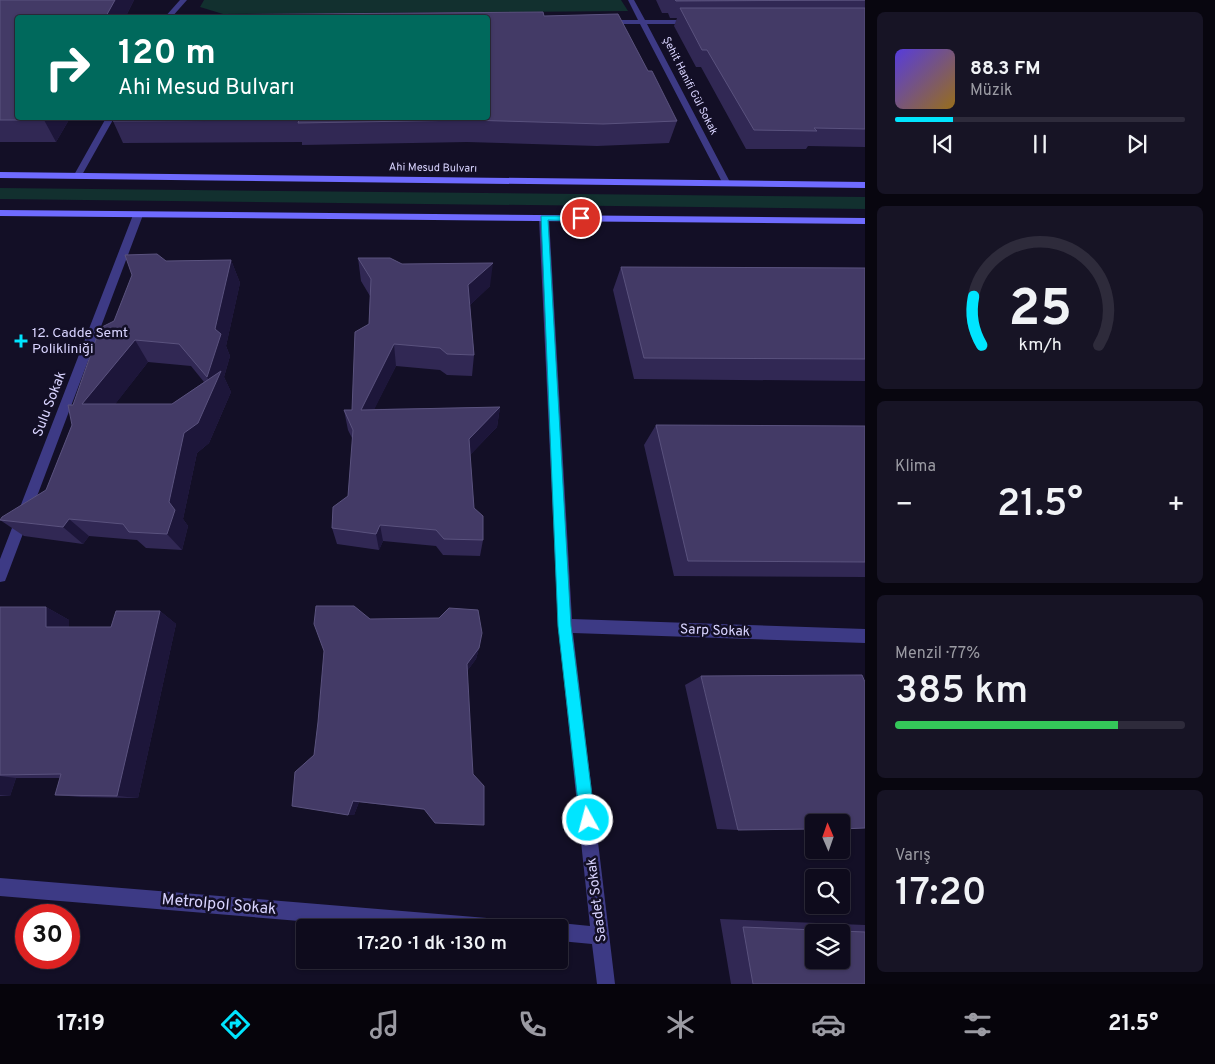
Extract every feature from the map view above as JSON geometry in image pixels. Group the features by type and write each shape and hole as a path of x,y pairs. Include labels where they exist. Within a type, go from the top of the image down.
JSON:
{"main road":[{"name":"Ahi Mesud Bulvarı","path":"0,174 865,185"},
{"path":"0,213 865,221"}],"street":[{"path":"170,15 184,0"},
{"name":"Şehit Hanifi Gül Sokak","path":"631,0 727,184"},
{"path":"595,22 702,22"},
{"path":"78,175 109,120"},
{"name":"Sulu Sokak","path":"0,576 138,215"},
{"name":"Saadet Sokak","path":"544,218 565,626 606,984"},
{"name":"Sarp Sokak","path":"565,626 865,636"},
{"name":"Metrolpol Sokak","path":"0,888 387,919"},
{"path":"568,933 602,936"}],"green space":[{"path":"204,0 621,0 628,11 223,14 200,7"},
{"path":"0,188 865,197 865,209 0,199"}],"building":[{"path":"0,0 115,0 107,15 15,15 15,120 0,120"},
{"path":"675,0 865,0 676,1"},
{"path":"680,8 865,8 865,129 814,128 817,131 754,130 707,50 702,50"},
{"path":"543,12 544,16 618,14 648,71 652,71 677,121 603,124 468,120 490,120 490,15 186,15"},
{"path":"114,120 299,120 113,121"},
{"path":"299,120 468,120 298,123"},
{"path":"157,254 166,261 231,260 215,329 221,334 207,377 179,344 135,340 82,404 172,404 221,371 198,423 184,433 169,502 175,510 167,534 129,532 123,524 69,519 63,527 0,520 46,490 72,425 68,405 73,405 100,328 114,321 132,275 125,255"},
{"path":"358,258 390,258 402,264 493,263 468,285 474,355 447,354 440,348 394,344 361,410 500,407 469,439 474,508 483,516 483,540 444,539 436,530 380,525 376,534 332,528 333,507 348,496 353,430 344,410 352,410 355,332 369,324 371,279"},
{"path":"621,267 865,268 865,359 644,358"},
{"path":"656,425 865,426 865,562 688,561"},
{"path":"316,606 354,606 370,619 439,618 449,608 478,610 482,633 479,648 467,664 473,774 484,786 484,825 435,823 424,809 353,801 348,815 292,806 295,772 314,755 318,722 324,651 314,624"},
{"path":"0,607 46,607 46,627 111,627 116,611 160,611 117,796 55,795 61,774 0,775"},
{"path":"862,675 865,682 865,828 850,829 850,814 805,814 805,829 738,830 701,676"},
{"path":"743,927 805,930 805,969 850,969 850,931 865,932 865,984 753,984"}],"place":[{"name":"12. Cadde Semt Polikliniği","path":"21,341"}],"route":[{"path":"581,218 544,218 565,626 588,820"}]}
